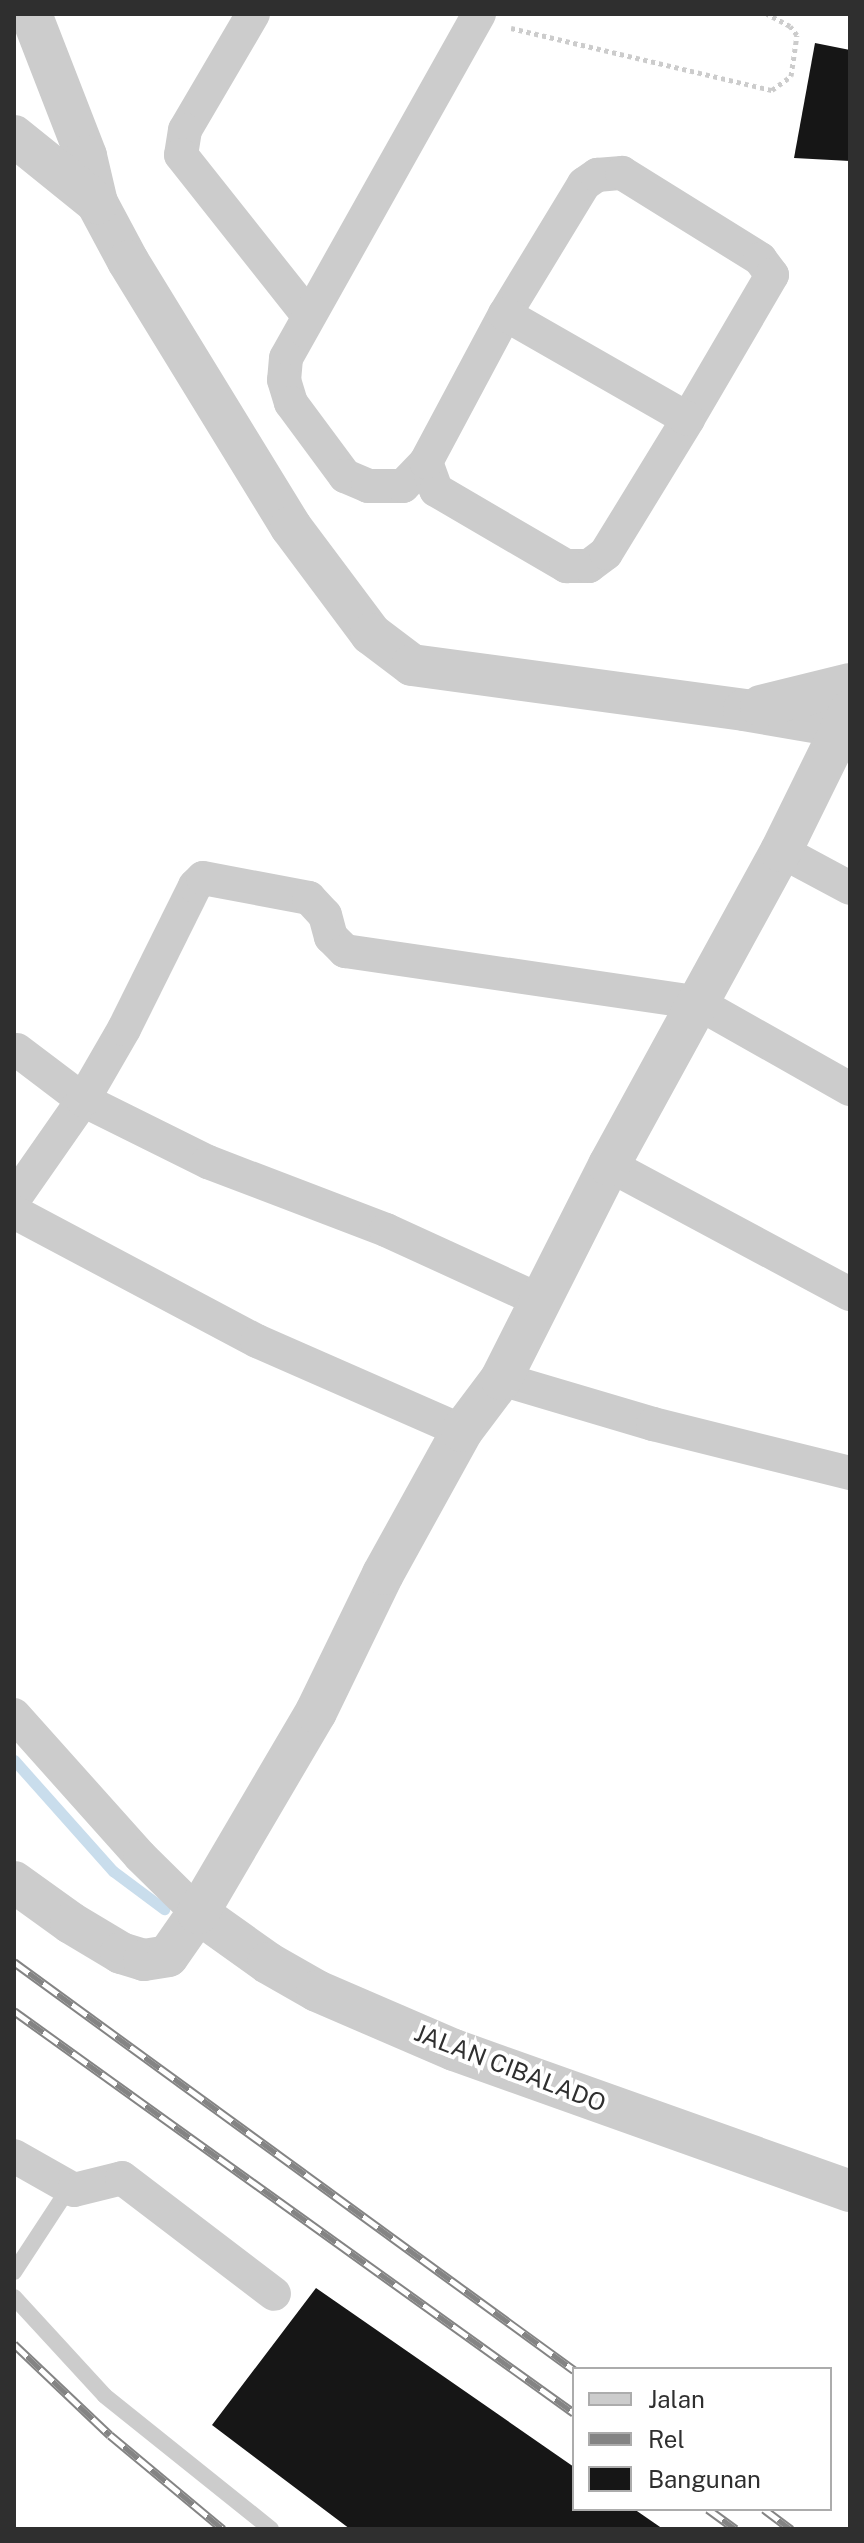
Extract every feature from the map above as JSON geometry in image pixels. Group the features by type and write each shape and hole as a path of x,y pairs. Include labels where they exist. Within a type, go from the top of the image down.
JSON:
{"street":[{"path":"14,1882 71,1923 121,1953 144,1960 186,1931 316,1712 383,1574 462,1431 501,1379 609,1165 781,851 846,719 744,710 412,665 371,634 291,527 198,379 97,203 86,156 31,14"},
{"path":"253,14 185,130 181,155 308,315"},
{"path":"426,462 436,490 461,506 566,566 589,566 606,553 772,275 760,259 622,173 597,175 584,184 505,314 426,462 403,486 368,486 345,476 291,403 284,380 286,358 477,17"},
{"path":"14,136 97,203"},
{"path":"505,314 688,419"},
{"path":"744,710 850,684"},
{"path":"781,851 850,888"},
{"path":"14,1199 83,1100 124,1029 195,886 203,878 309,898 325,915 331,937 345,951 696,1002 850,1089"},
{"path":"17,1050 83,1100 208,1162 386,1230 539,1300"},
{"path":"609,1165 850,1294"},
{"path":"14,1212 257,1341 462,1431"},
{"path":"501,1379 653,1424 850,1473"},
{"path":"14,1715 140,1856 186,1931"},
{"name":"JALAN CIBALADO","path":"186,1931 268,1963 317,1991 454,2050 850,2191"},
{"path":"14,2156 69,2188 81,2190 122,2178 274,2294"}],"lane":[{"path":"14,2272 69,2188"},
{"path":"14,2297 105,2396 271,2529"}],"path":[{"path":"477,17 772,90 791,76 797,35 790,26 767,14"}],"building":[{"path":"815,43 850,50 850,161 794,158"},
{"path":"316,2288 572,2466 572,2511 637,2511 663,2529 350,2529 212,2425"}],"waterway":[{"path":"14,1760 113,1871 164,1909"}],"railway":[{"path":"14,1962 572,2369"},
{"path":"14,2011 572,2412"},
{"path":"14,2344 110,2435 223,2529"},
{"path":"711,2511 736,2529"},
{"path":"767,2511 791,2529"}]}
